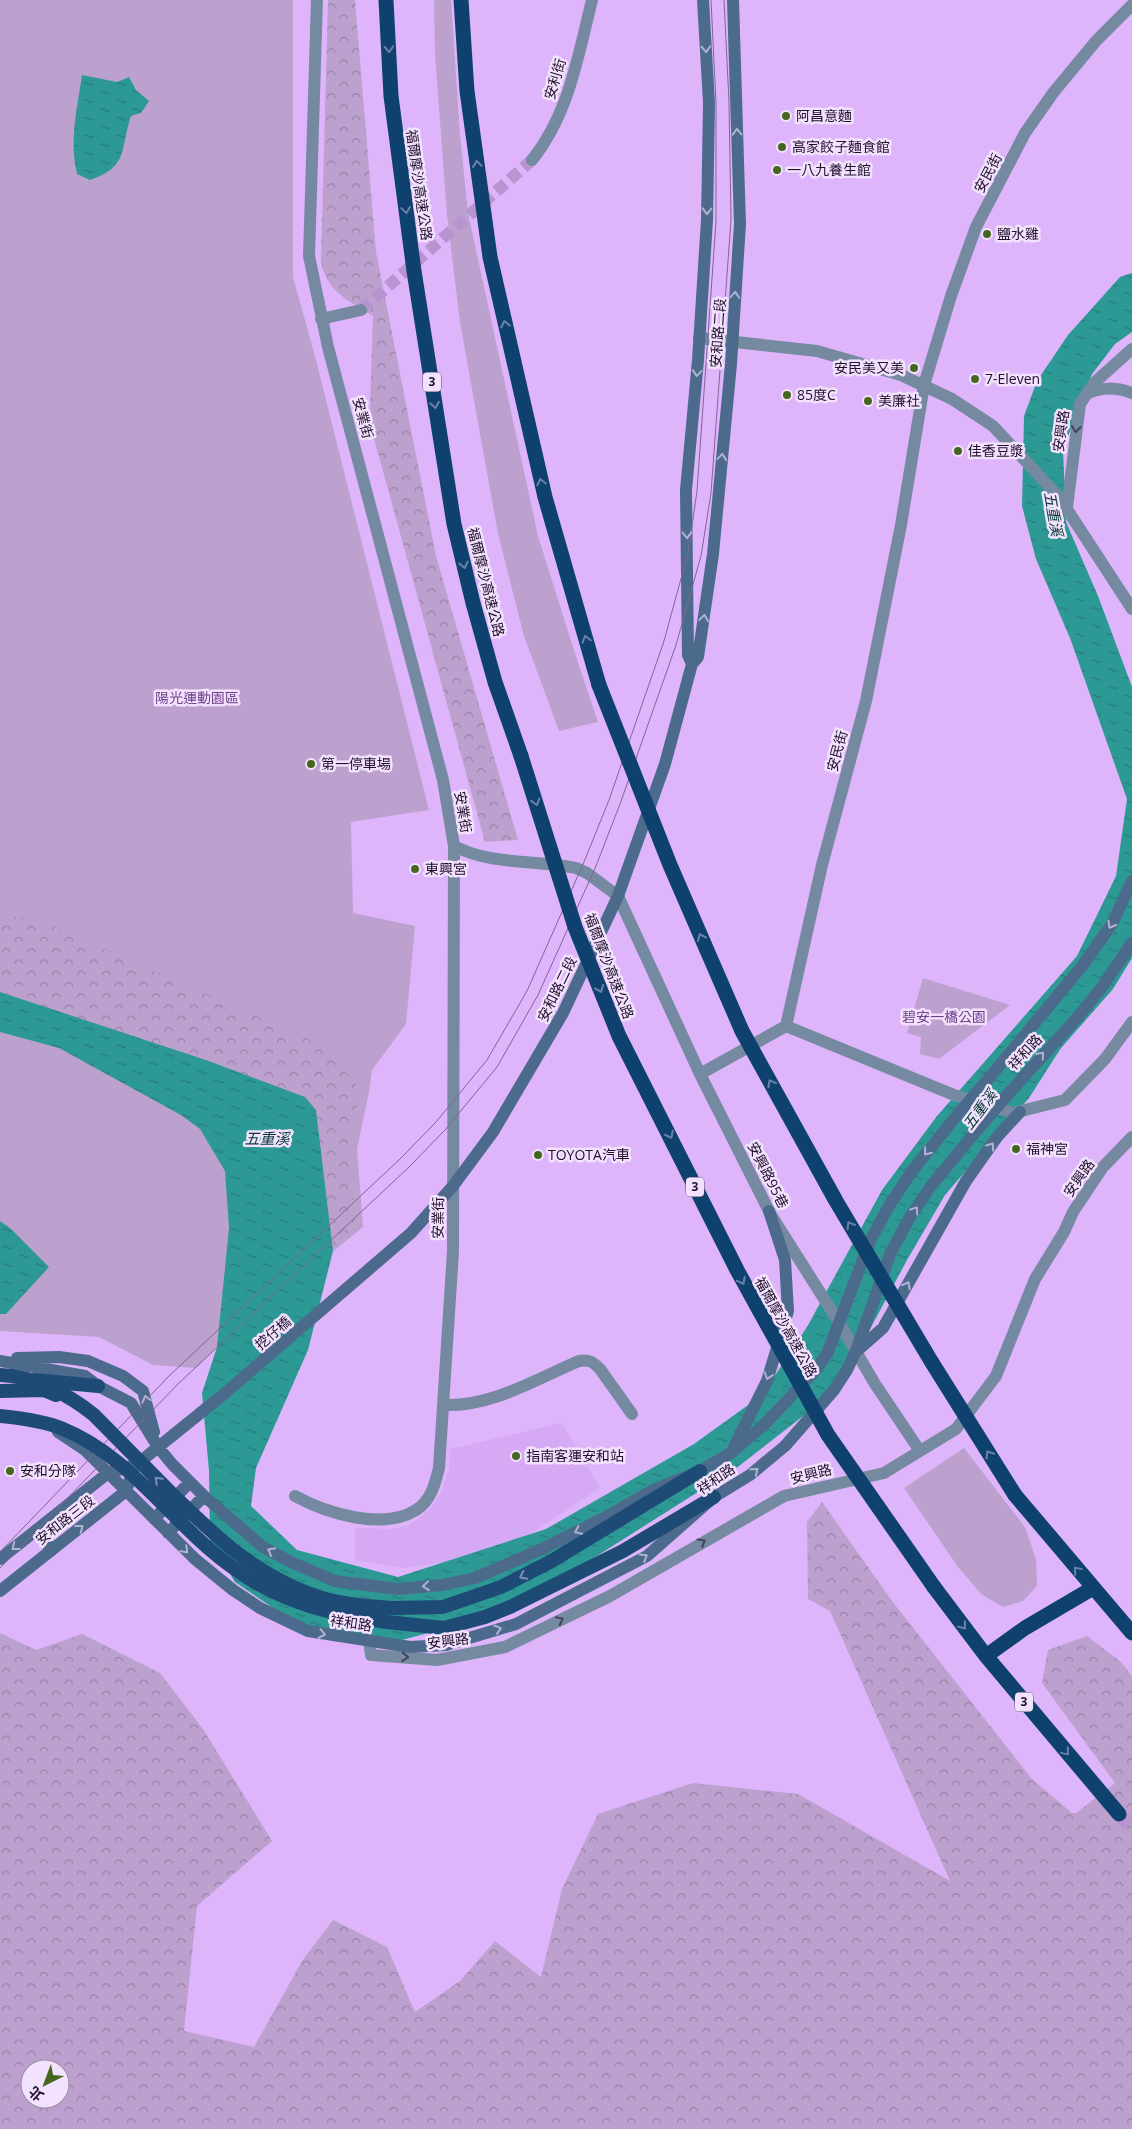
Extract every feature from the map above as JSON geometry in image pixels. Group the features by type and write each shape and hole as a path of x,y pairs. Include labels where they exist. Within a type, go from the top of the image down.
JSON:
{"highway":[{"name":"福爾摩沙高速公路","path":"386,0 393,115 414,270 454,524 495,682 521,756 575,927 619,1036 737,1270 823,1427 934,1587 986,1656 1118,1814"},
{"path":"461,0 467,91 490,257 544,497 599,685 670,865 742,1031 836,1201 931,1361 1015,1495 1132,1633"},
{"path":"0,1374 49,1386 78,1402 94,1415 200,1522 228,1548 253,1565 311,1594 352,1604 393,1608 443,1607 501,1587 550,1562 700,1471"},
{"path":"0,1379 62,1381 98,1386"},
{"path":"0,1391 44,1390 76,1402 136,1464"},
{"path":"0,1416 61,1428 108,1453 130,1472 194,1536 234,1569 266,1589 303,1605 348,1617 387,1622 444,1628 485,1617 510,1607 623,1551 714,1497"},
{"path":"986,1656 1025,1628 1092,1588"}],"main road":[{"name":"安和路二段","path":"692,664 688,655 686,490 700,338 707,220 709,102 703,0"},
{"name":"安和路二段","path":"384,1257 418,1226 453,1186 494,1132 563,1013 618,896 666,764 692,664 698,657 713,554 732,342 740,224 733,0"},
{"name":"祥和路","path":"0,1360 86,1376 98,1386 131,1403 158,1446 204,1496 263,1547 293,1563 335,1581 398,1589 442,1585 475,1578 566,1537 653,1490 700,1471 732,1453 764,1425 815,1371 827,1354 852,1294 871,1239 889,1206 912,1171 1083,965 1112,924 1132,881"},
{"name":"祥和路","path":"0,1421 51,1428 85,1450 195,1559 233,1590 260,1608 308,1631 410,1647 446,1645 516,1624 647,1556 714,1497 750,1475 784,1446 834,1390 856,1351 891,1252 910,1217 931,1186 1034,1063 1077,1018 1102,987 1132,943"},
{"path":"856,1351 883,1328 966,1181 1016,1112"},
{"path":"732,1453 767,1381 788,1311 785,1260 769,1210"},
{"name":"挖仔橋","path":"180,1430 384,1257"},
{"path":"0,1360 60,1357 88,1361 123,1376 143,1391 158,1446"},
{"name":"安和路三段","path":"0,1559 108,1473 136,1464 180,1430"},
{"path":"126,1491 136,1464"},
{"path":"154,1519 190,1482"},
{"name":"安和路三段","path":"0,1590 126,1491"},
{"path":"168,1533 204,1496"},
{"path":"36,1530 52,1550"}],"street":[{"name":"安業街","path":"295,1496 310,1504 328,1510 368,1519 396,1517 417,1510 426,1501 435,1487 439,1468 453,1251 454,846 441,770 321,319 309,256 317,0"},
{"name":"安利街","path":"532,160 545,145 558,121 570,89 592,0"},
{"name":"安民街","path":"786,1026 822,866 866,701 901,525 924,385 951,296 976,227 1025,133 1053,93 1096,41 1132,5"},
{"path":"321,319 361,310"},
{"path":"700,338 818,351 883,369 924,385 952,399 993,426 1063,502 1132,609"},
{"name":"安興路","path":"1063,502 1078,414 1085,394 1116,362 1132,349"},
{"path":"1085,394 1108,388 1121,389 1132,394"},
{"path":"454,846 468,854 488,859 576,868 587,873 618,896"},
{"name":"安興路95巷","path":"618,896 700,1074 769,1210 875,1384 920,1451"},
{"path":"700,1074 786,1026 954,1095 1016,1112 1065,1100 1105,1059 1132,1022"},
{"name":"安興路","path":"369,1640 372,1655 437,1660 505,1647 610,1596 733,1523 784,1496 884,1473 956,1429 996,1376 1035,1279 1064,1232 1073,1212 1103,1167 1132,1137"},
{"path":"443,1404 456,1405 481,1400 536,1382 571,1364 587,1360 594,1363 600,1369 632,1414"}],"shaded area":[{"path":"562,1423 600,1488 532,1533 447,1562 404,1568 355,1560 355,1528 394,1529 408,1525 432,1507 441,1492 449,1469 450,1449"}],"green space":[{"name":"陽光運動園區","path":"0,0 293,0 293,277 315,356 429,810 351,822 353,913 415,926 406,1024 372,1070 357,1149 363,1227 217,1347 196,1368 153,1365 99,1337 0,1331"},
{"path":"328,0 355,0 376,252 436,556 518,840 485,842 373,435 370,407 373,316 347,300 333,288 324,272 321,261"},
{"path":"434,0 451,0 460,135 468,213 538,536 598,722 559,731 524,636 498,534 460,322 447,215 435,54"},
{"path":"0,915 37,919 308,1039 333,1058 361,1090 348,1149 356,1232 333,1251 316,1110 206,1060 0,992"},
{"name":"碧安一橋公園","path":"923,978 1010,1005 939,1059 920,1054 921,1037 907,1033"},
{"path":"964,1448 1025,1527 1036,1559 1037,1586 1023,1601 1003,1607 981,1594 958,1567 904,1488"},
{"path":"822,1502 892,1601 1032,1779 1072,1813 1076,1813 1115,1783 1042,1683 1048,1650 1087,1636 1121,1662 1132,1676 1132,2129 0,2129 0,1633 36,1650 82,1634 160,1673 203,1729 272,1841 197,1906 184,2031 254,2047 302,1961 333,1920 387,1947 415,2012 460,1981 495,1941 541,1977 562,1889 598,1814 693,1783 798,1794 950,1881 830,1611 808,1599 807,1522"}],"water":[{"path":"82,75 117,82 129,77 136,90 149,101 141,113 131,116 121,156 117,163 103,175 90,180 77,174 74,149 75,125"},
{"name":"五重溪","path":"1132,273 1132,332 1115,344 1092,374 1063,449 1066,522 1098,596 1132,687 1132,958 1113,989 1061,1048 1029,1098 945,1195 907,1260 838,1389 739,1466 510,1611 387,1644 307,1631 235,1582 210,1541 209,1471 202,1393 217,1347 229,1228 225,1171 200,1129 181,1115 59,1048 0,1032 0,992 206,1060 305,1097 316,1110 333,1251 308,1350 256,1468 251,1506 297,1550 398,1577 546,1529 694,1444 762,1395 807,1327 882,1190 937,1116 1077,956 1116,876 1127,799 1070,638 1036,559 1022,506 1024,416 1037,381 1068,335 1120,277"},
{"path":"0,1221 10,1228 49,1267 6,1314 0,1314"}],"tunnel":[{"path":"361,310 532,160"},
{"path":"1119,1814 1132,1828"}],"tram line":[{"path":"0,1552 169,1376 401,1158 436,1122 487,1060 527,991 609,800 664,641 688,553 697,491 716,222 716,103 711,0"},
{"path":"0,1568 178,1384 409,1167 445,1130 497,1067 538,995 596,866 620,804 676,645 701,556 711,493 731,220 729,102 724,0"}],"place":[{"name":"阿昌意麵","path":"786,116"},
{"name":"高家餃子麵食館","path":"782,147"},
{"name":"一八九養生館","path":"777,170"},
{"name":"鹽水雞","path":"987,234"},
{"name":"安民美又美","path":"914,368"},
{"name":"7-Eleven","path":"975,379"},
{"name":"85度C","path":"787,395"},
{"name":"美廉社","path":"868,401"},
{"name":"佳香豆漿","path":"958,451"},
{"name":"第一停車場","path":"311,764"},
{"name":"東興宮","path":"415,869"},
{"name":"福神宮","path":"1016,1149"},
{"name":"TOYOTA汽車","path":"538,1155"},
{"name":"指南客運安和站","path":"516,1456"},
{"name":"安和分隊","path":"10,1471"}]}
